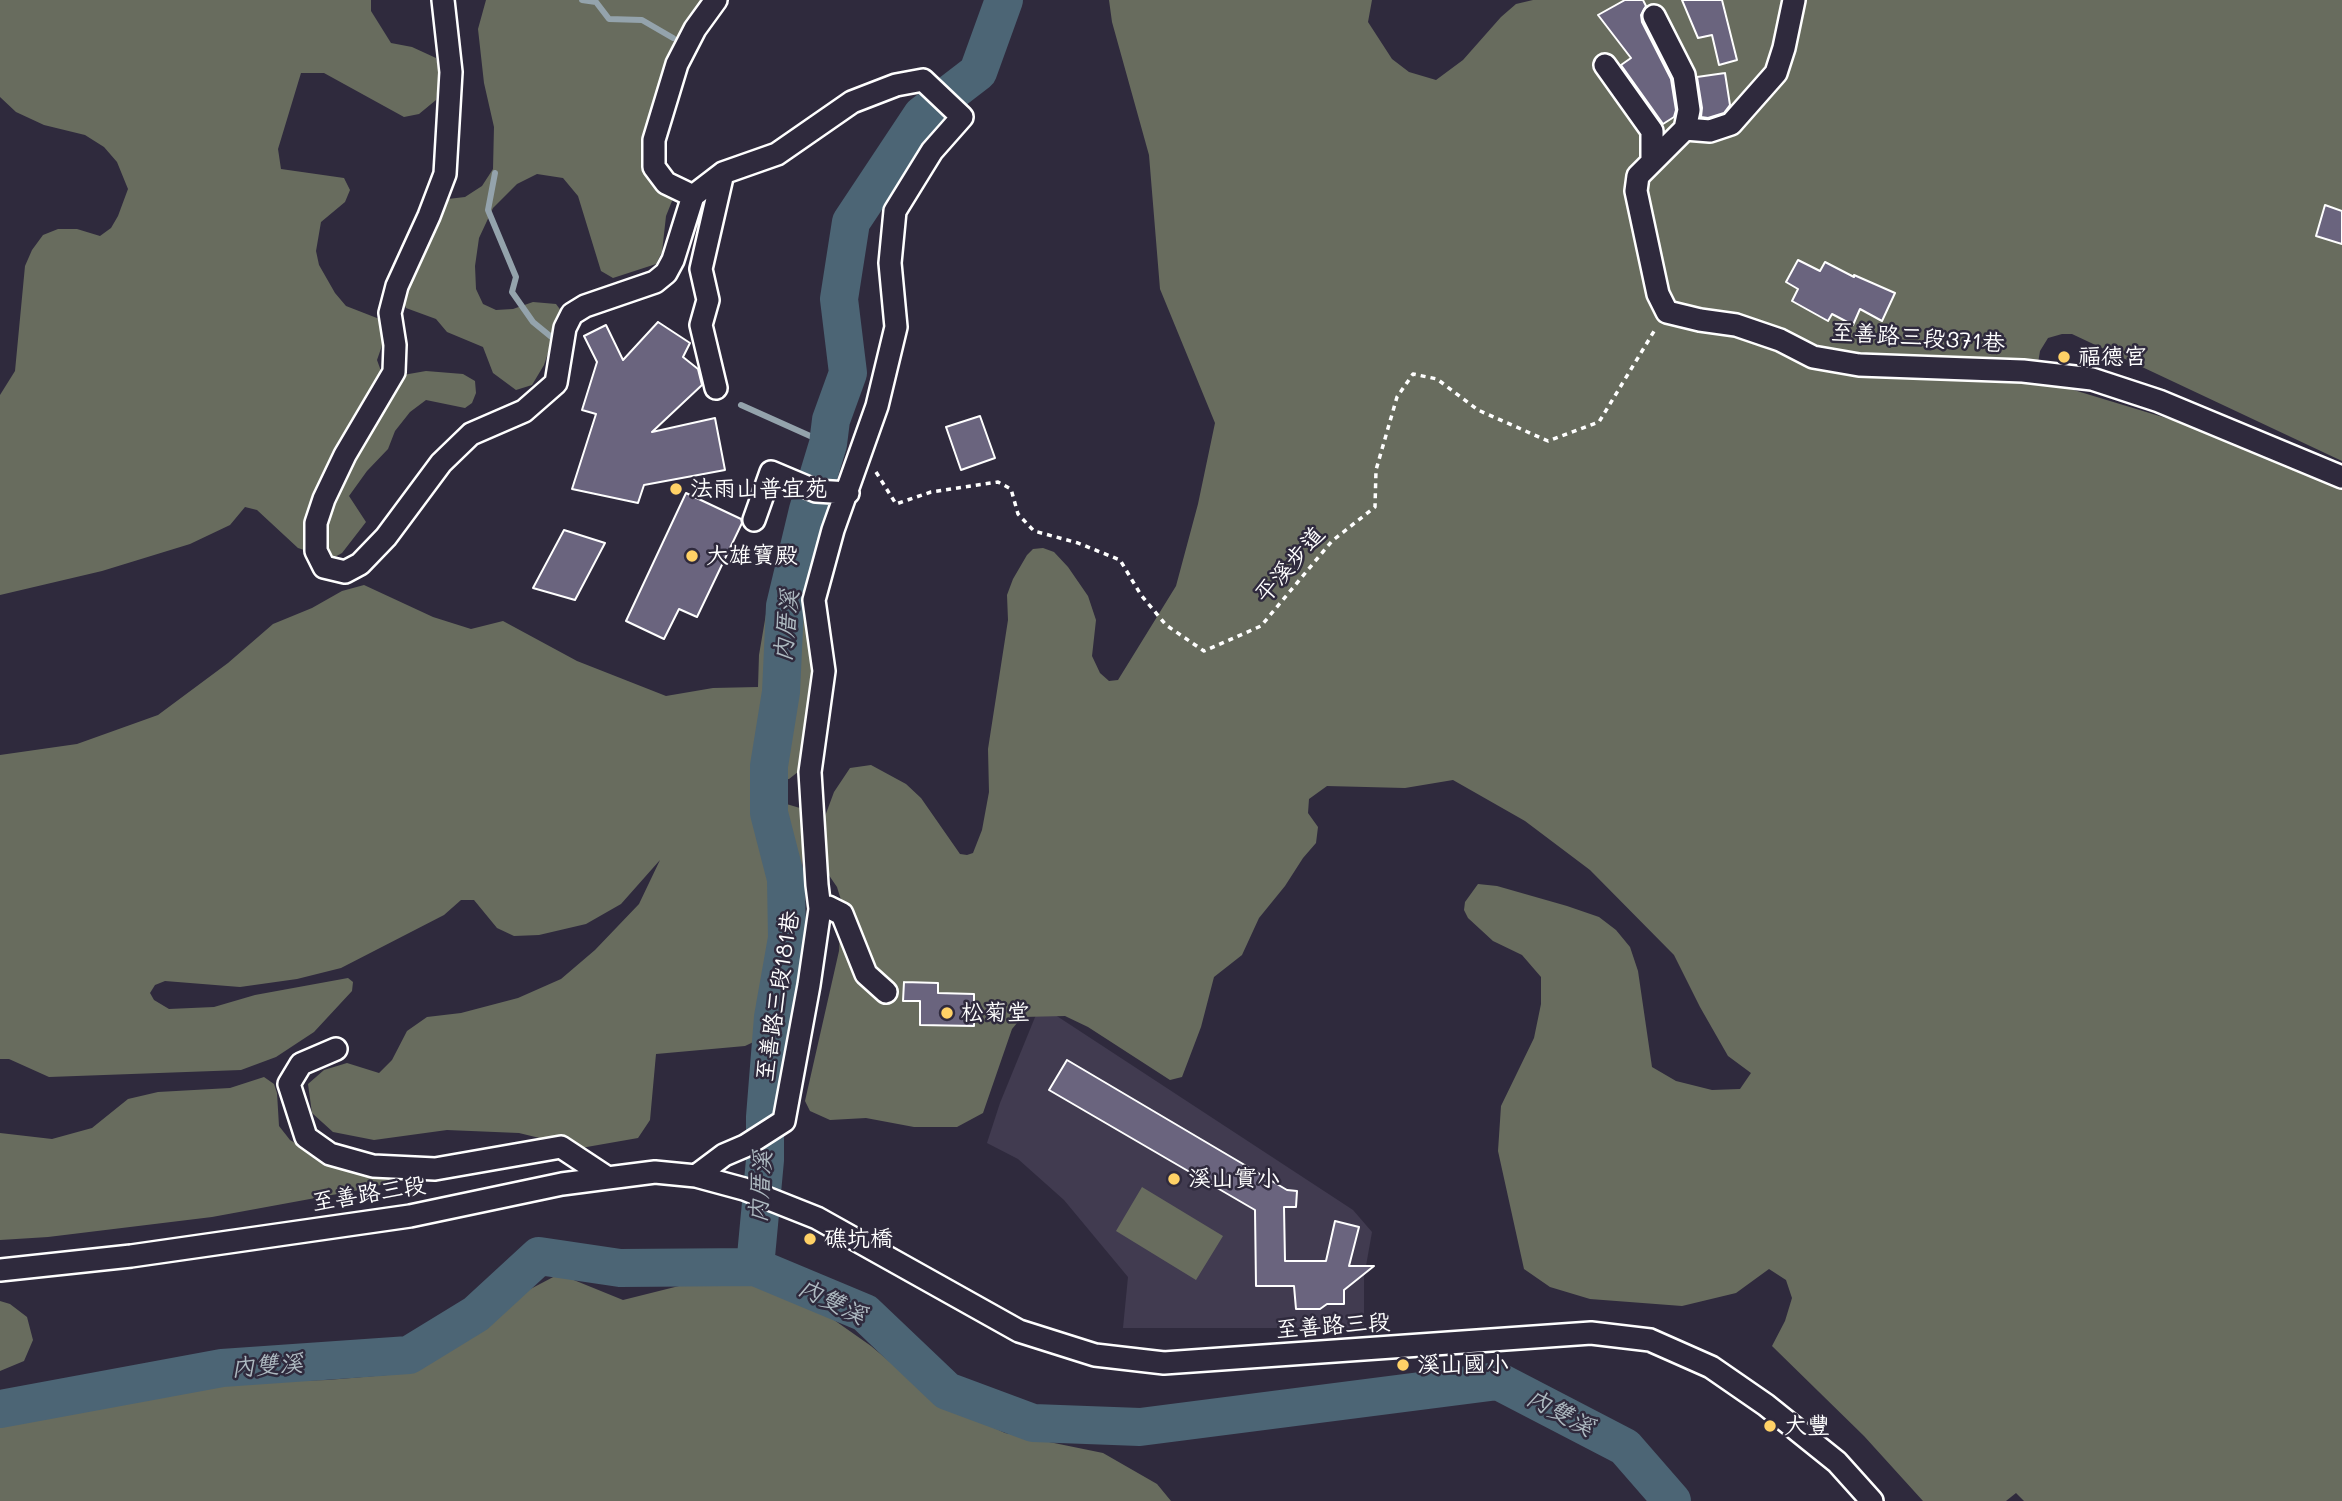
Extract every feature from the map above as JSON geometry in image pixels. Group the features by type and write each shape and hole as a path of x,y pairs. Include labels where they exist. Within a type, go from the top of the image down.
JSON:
{"street":[{"path":"443,0 452,72 445,174 397,286 390,313 395,345 394,372 345,455 316,523 316,551 324,567 345,572 360,564 386,537 441,463 471,434 524,411 556,383 565,328 572,314 585,306 655,282 666,273 673,260 693,196 723,173"},
{"path":"693,196 666,183 654,167 654,141 677,64 695,29 716,0"},
{"path":"1685,129 1710,131 1731,124 1776,73 1794,0"},
{"path":"1654,16 1684,75 1689,110 1685,129 1638,176 1636,191 1658,294 1667,312"},
{"path":"1605,65 1652,131 1653,159"},
{"name":"至善路三段181巷","path":"696,1176 724,1156 784,1121 820,909 810,772 824,671 814,600 833,530 877,406 896,327 890,263 895,211 932,151 962,117 923,80 896,85 852,102 777,154 723,173"},
{"path":"716,387 701,325 708,300 701,269 723,173"},
{"name":"至善路三段371巷","path":"1667,312 1700,320 1737,324 1780,340 1813,357 1859,366 2023,371 2092,379 2159,401 2342,477"},
{"path":"754,520 771,471 816,491 848,493"},
{"path":"820,909 828,907 842,914 866,974 886,992"},
{"path":"336,1049 301,1064 289,1084 306,1137 330,1154 373,1166 435,1169 561,1147 608,1178"},
{"name":"至善路三段","path":"0,1270 131,1256 410,1216 562,1184 655,1172 696,1176 744,1189 817,1218 1019,1331 1095,1354 1164,1363 1591,1333 1650,1340 1711,1367 1766,1405 1837,1462 1872,1501"}],"path":[{"name":"平溪步道","path":"863,450 896,504 931,492 998,482 1011,489 1018,514 1034,531 1078,542 1120,560 1141,594 1166,625 1204,651 1261,625 1332,541 1375,507 1376,470 1397,397 1413,374 1437,379 1478,410 1548,441 1599,422 1667,312"}],"shaded area":[{"name":"溪山實小","path":"1040,1005 1353,1210 1372,1232 1364,1277 1364,1328 1123,1328 1128,1277 1064,1200 1018,1159 987,1143 1000,1103"}],"green space":[{"path":"0,0 371,0 371,11 391,43 412,47 436,58 440,75 436,100 419,114 404,117 324,73 301,73 278,149 281,169 344,178 350,190 345,202 321,222 316,251 319,265 346,306 382,320 385,337 377,360 381,371 403,375 426,371 463,374 475,381 476,393 472,403 465,408 426,400 410,412 395,431 388,449 367,471 349,496 366,522 342,553 331,559 298,548 257,510 245,507 230,525 190,544 102,571 0,595 0,395 15,371 25,266 43,235 58,229 77,229 100,236 111,228 128,189 117,162 104,147 85,135 44,125 16,112 0,97"},
{"path":"486,0 705,0 681,31 656,101 645,154 674,196 666,216 662,252 656,264 613,278 601,271 578,196 563,178 537,174 517,184 493,208 479,238 475,266 476,289 483,304 496,310 513,309 533,302 556,304 562,312 544,365 532,385 516,390 493,373 483,347 447,332 436,319 406,308 402,298 439,210 448,199 465,197 482,186 493,169 494,127 484,83 478,29"},
{"path":"1109,0 1372,0 1368,22 1392,59 1409,72 1436,80 1463,60 1516,4 1533,0 2342,0 2342,461 2072,334 2048,338 2040,351 2038,363 2054,384 2222,435 2292,468 2342,485 2342,1501 2024,1501 2016,1493 2006,1501 1923,1501 1864,1436 1772,1346 1785,1321 1792,1298 1786,1280 1769,1269 1736,1293 1682,1306 1590,1299 1550,1287 1524,1269 1498,1151 1501,1106 1534,1038 1541,1004 1541,977 1522,955 1493,941 1468,918 1464,910 1465,902 1478,884 1497,886 1567,906 1599,917 1616,930 1630,947 1638,971 1652,1067 1676,1081 1712,1090 1740,1089 1751,1073 1728,1056 1674,955 1590,870 1525,821 1453,780 1405,788 1327,786 1309,799 1308,813 1318,827 1316,843 1259,918 1242,955 1214,977 1201,1027 1182,1077 1170,1080 1088,1027 1065,1016 1022,1017 1012,1029 983,1113 957,1127 914,1127 866,1118 830,1120 810,1111 805,1101 839,951 842,903 837,887 824,868 824,819 834,792 850,768 871,765 906,784 921,798 960,854 973,853 982,830 989,792 988,749 1008,620 1007,595 1027,555 1033,549 1043,548 1054,552 1088,596 1096,620 1092,656 1100,673 1109,681 1118,680 1176,586 1198,504 1215,423 1160,289 1149,155 1112,22"},
{"path":"796,535 808,540 818,553 815,670 803,768 789,779 760,782 752,790 751,799 800,808 804,827 798,946 782,1016 764,1037 745,1046 656,1054 650,1120 638,1138 581,1148 519,1133 447,1130 374,1140 333,1132 312,1113 308,1084 324,1070 347,1063 379,1073 392,1060 407,1031 427,1017 461,1013 518,998 561,979 595,950 639,904 660,860 621,904 586,924 539,935 514,936 497,928 474,900 461,900 444,915 341,968 297,979 240,987 165,981 155,985 150,993 154,1000 169,1009 214,1007 255,995 348,978 353,982 352,991 314,1032 276,1057 241,1070 49,1077 9,1059 0,1059 0,755 77,744 158,715 228,663 273,624 312,608 342,591 364,585 433,617 471,629 503,621 577,661 666,696 713,688 758,687 759,655 766,614"},
{"path":"264,1077 274,1084 279,1126 290,1140 324,1160 415,1177 212,1217 48,1237 0,1240 0,1133 52,1139 92,1128 128,1099 158,1092 230,1088"},
{"path":"1142,1187 1223,1236 1196,1280 1116,1231"},
{"path":"559,1274 623,1300 687,1284 745,1281 817,1308 871,1346 935,1400 1005,1433 1103,1453 1157,1484 1171,1501 0,1501 0,1418 218,1383 327,1380 387,1375 441,1353 492,1324 519,1295"},
{"path":"0,1301 10,1304 27,1317 33,1340 24,1361 0,1371"}],"building":[{"path":"1625,0 1643,0 1646,6 1641,15 1642,22 1671,79 1676,110 1674,117 1663,124 1621,65 1631,58 1598,15"},
{"path":"1682,0 1722,0 1737,60 1719,65 1712,35 1698,38"},
{"path":"1725,73 1730,105 1724,113 1708,118 1701,117 1697,77"},
{"path":"2325,205 2342,211 2342,244 2316,236"},
{"path":"1798,260 1820,271 1825,262 1895,293 1882,321 1860,309 1853,325 1832,314 1828,321 1792,301 1798,289 1786,282"},
{"path":"658,322 690,343 683,357 698,369 702,385 652,432 715,418 725,470 644,485 638,503 572,489 596,414 582,410 597,362 584,336 606,325 623,360"},
{"path":"980,416 995,458 961,470 946,427"},
{"name":"大雄寶殿","path":"686,493 741,519 742,523 697,617 679,609 664,639 626,621"},
{"path":"564,530 605,543 575,600 533,588"},
{"name":"松菊堂","path":"904,982 938,983 938,993 974,994 974,1026 920,1025 920,1001 903,1001"},
{"path":"1067,1060 1287,1190 1297,1191 1296,1207 1284,1207 1285,1261 1326,1261 1335,1221 1359,1227 1349,1266 1374,1266 1344,1290 1344,1304 1327,1304 1320,1309 1296,1309 1294,1286 1256,1286 1255,1210 1049,1090"}],"waterway":[{"path":"582,0 596,2 609,19 642,20 673,38"},
{"name":"內厝溪","path":"755,1267 765,1160 765,1117 773,1017 787,938 786,879 769,813 769,766 781,692 785,606 808,510 828,444 831,420 848,373 839,299 851,222 922,115 978,72 1004,0"},
{"path":"495,173 488,210 516,277 512,292 533,322 555,340"},
{"path":"741,405 828,444"},
{"name":"內雙溪","path":"0,1409 222,1368 409,1355 476,1314 539,1256 620,1268 755,1267 865,1313 947,1391 1033,1423 1140,1427 1498,1381 1625,1447 1672,1501"}],"place":[{"name":"福德宮","path":"2064,357"},
{"name":"法雨山普宜苑","path":"676,489"},
{"name":"大雄寶殿","path":"692,556"},
{"name":"松菊堂","path":"947,1013"},
{"name":"溪山實小","path":"1174,1179"},
{"name":"礁坑橋","path":"810,1239"},
{"name":"溪山國小","path":"1403,1365"},
{"name":"大豐","path":"1770,1426"}]}
